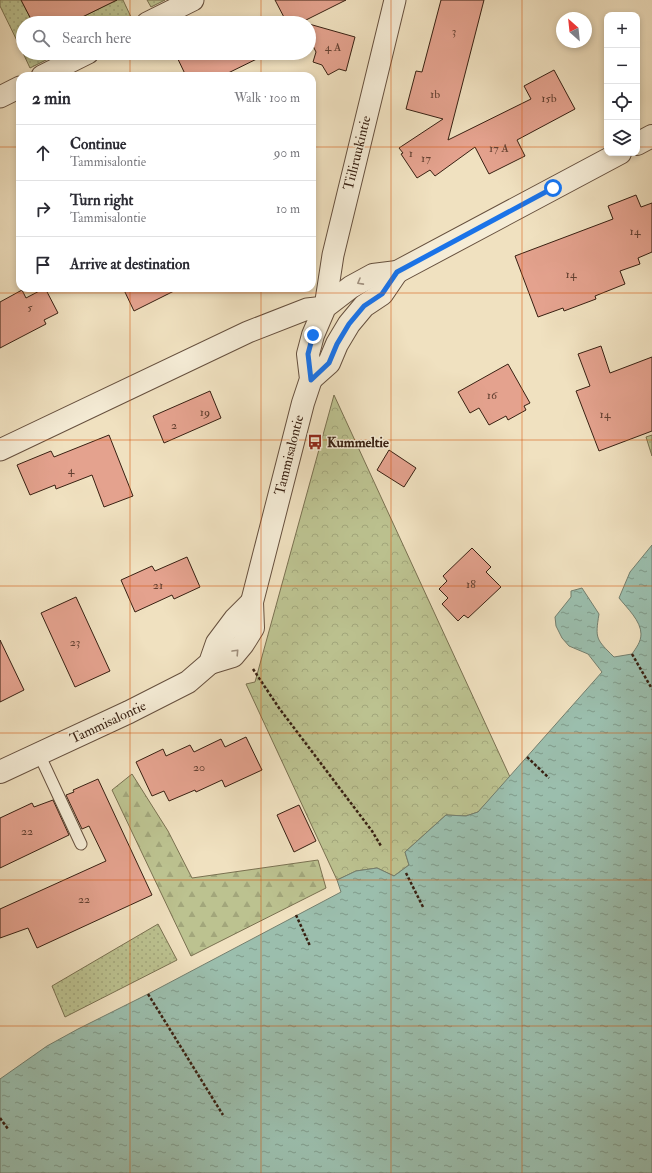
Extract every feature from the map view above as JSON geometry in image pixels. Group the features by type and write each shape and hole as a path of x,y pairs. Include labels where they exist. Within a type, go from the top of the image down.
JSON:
{"street":[{"path":"161,16 193,0"},
{"name":"Tiiliruukintie","path":"325,307 333,255 395,0"},
{"path":"50,72 74,60"},
{"path":"0,97 16,89"},
{"path":"640,142 652,136"},
{"name":"Tammisalontie","path":"0,772 162,696 188,682 210,663 233,656 243,644 253,628 252,602 303,403 311,380 308,354 313,335 325,307 351,287 373,275 397,272 614,156"},
{"name":"Tammisalontie","path":"311,380 329,363 337,344 349,324 364,306 382,294 397,272"},
{"path":"0,450 248,332 307,309 325,307 349,324"}],"lane":[{"path":"39,754 81,844"}],"path":[{"path":"632,654 652,689"},
{"path":"254,669 279,708 372,831 381,846"},
{"path":"527,757 549,778"},
{"path":"406,873 423,907"},
{"path":"296,915 310,946"},
{"path":"148,994 223,1115"},
{"path":"0,1118 8,1129"}],"green space":[{"path":"0,0 21,0 29,16 16,16 16,39 0,6"},
{"path":"117,0 123,0 131,16 84,16"},
{"path":"147,0 165,0 151,7"},
{"path":"26,60 46,60 30,68"},
{"path":"334,395 510,777 478,812 466,816 446,815 405,852 409,865 394,876 377,868 356,871 337,880 246,684 255,682"},
{"path":"652,435 652,456 646,437"},
{"path":"132,774 168,831 192,878 318,860 326,888 191,956 112,790"},
{"path":"158,924 177,960 65,1017 52,986"}],"water":[{"path":"652,545 652,1173 0,1173 0,1079 47,1046 78,1029 148,994 341,892 337,880 356,871 377,868 394,876 409,865 405,852 446,815 466,816 478,812 602,672 588,654 569,646 562,638 556,626 555,617 571,597 571,591 582,588 599,614 597,629 598,638 614,657 632,654 638,645 641,634 639,624 619,598 630,572"}],"building":[{"path":"21,0 117,0 84,16 29,16"},
{"path":"275,0 346,0 314,16 283,16"},
{"path":"441,0 484,0 448,140 531,99 524,86 554,70 575,109 517,140 525,156 489,174 475,147 435,176 430,170 417,178 401,154 403,153 399,148 443,119 406,109 416,71 422,72"},
{"path":"316,26 355,37 346,71 339,69 328,75 322,65 313,62 314,60 316,60"},
{"path":"178,60 255,60 230,72 184,72"},
{"path":"636,195 641,207 652,203 652,252 638,258 640,264 620,271 625,284 595,296 596,299 564,311 563,308 538,317 515,256 613,219 608,206"},
{"path":"18,292 23,292 26,298 37,292 47,292 58,313 44,320 46,324 0,348 0,302"},
{"path":"125,292 172,292 134,311"},
{"path":"601,346 610,373 652,357 652,431 599,451 576,391 590,386 578,354"},
{"path":"508,364 530,403 524,406 526,410 508,420 506,416 489,425 479,408 470,413 458,392"},
{"path":"210,391 221,418 164,443 153,416"},
{"path":"109,435 133,496 104,507 92,475 56,489 55,485 30,495 17,465 51,451 54,457"},
{"path":"389,450 416,468 404,487 377,470"},
{"path":"472,548 491,567 486,572 501,587 468,618 464,615 458,621 442,604 448,598 439,589 447,581 443,576"},
{"path":"187,557 200,587 174,599 172,595 135,612 121,580 152,566 155,571"},
{"path":"76,597 110,671 75,687 41,613"},
{"path":"0,640 24,690 0,702"},
{"path":"246,737 262,770 225,787 222,780 196,792 195,790 169,801 164,791 152,796 136,762 163,749 166,756 190,745 194,752 221,739 225,747"},
{"path":"98,779 152,895 37,948 28,928 0,938 0,909 106,861 89,826 82,829 66,795 74,792 73,790"},
{"path":"53,800 69,835 0,868 0,818 32,803 34,807"},
{"path":"299,805 316,841 294,852 277,815"}],"place":[{"name":"Kummeltie","path":"315,442"}],"route":[{"path":"313,335 308,354 311,380 329,363 337,344 349,324 364,306 382,294 397,272 553,188"}]}
